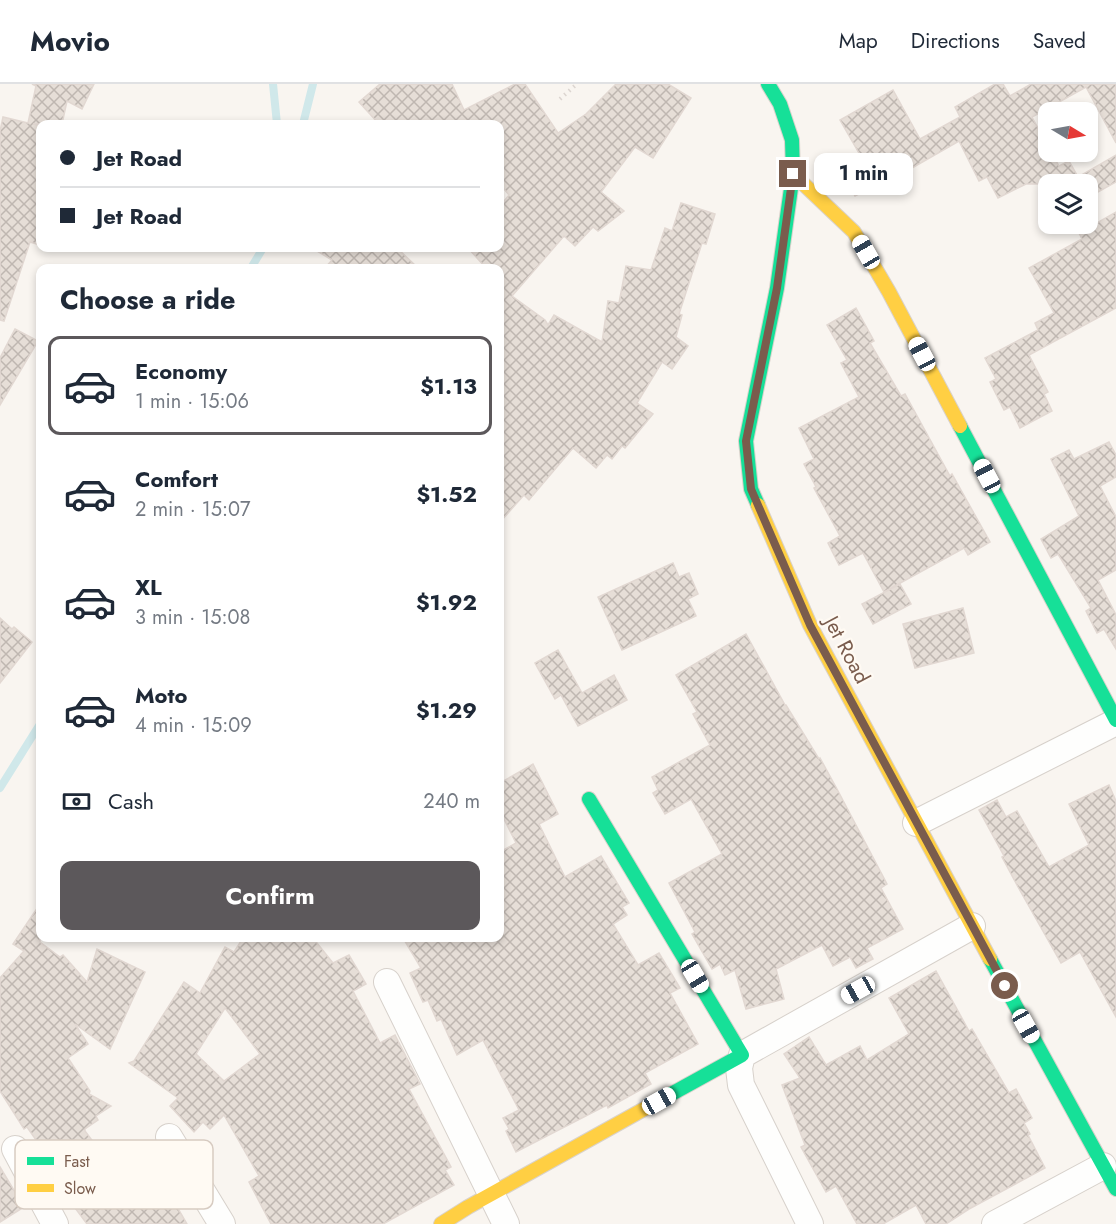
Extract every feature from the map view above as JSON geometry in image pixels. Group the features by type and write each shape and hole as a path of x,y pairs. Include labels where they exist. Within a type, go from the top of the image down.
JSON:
{"street":[{"name":"Jet Road","path":"768,84 780,104 792,140 793,174 777,288 746,441 751,489 810,625 1116,1189"},
{"path":"793,174 854,232 889,292 1116,721 916,823"},
{"path":"590,799 742,1055 739,1068 741,1085 810,1224"},
{"path":"441,1224 972,926"},
{"path":"387,982 506,1224"},
{"path":"995,1224 1103,1166"},
{"path":"47,1209 55,1224"},
{"path":"213,1209 222,1224"}],"path":[{"path":"560,99 577,84"}],"building":[{"path":"32,84 94,84 82,109 67,101 63,120 36,120 36,124 33,124 36,125 36,244 30,242 4,321 0,320 0,131 3,117 28,123 36,86"},
{"path":"380,84 452,84 464,110 515,84 525,84 558,133 586,114 616,84 668,84 691,98 653,158 635,147 601,192 624,211 598,231 593,227 575,246 564,236 512,296 545,320 548,325 554,315 602,342 608,301 619,303 626,266 651,270 665,228 672,231 681,203 715,214 706,244 702,243 679,314 682,315 676,337 688,346 672,369 662,362 637,403 653,414 625,448 622,446 612,459 607,455 596,468 573,448 529,500 524,495 504,518 504,264 482,264 472,252 504,252 504,201 509,195 504,189 504,120 375,120 359,102"},
{"path":"995,84 1003,84 1010,96 1031,84 1116,84 1116,143 1098,109 1098,102 1094,102 1086,87 1059,102 1038,102 1038,114 1032,117 1038,128 1038,162 1057,162 1059,166 1070,162 1076,174 1038,174 1038,184 1026,184 998,198 987,177 979,181 959,141 872,191 870,188 855,196 839,165 860,155 840,120 893,90 920,139 960,117 955,107"},
{"path":"1116,155 1116,182 1098,192 1098,174 1083,174"},
{"path":"1116,212 1116,308 1029,355 1048,392 1044,394 1052,411 1020,428 1010,407 1004,410 990,382 996,379 985,358 1038,330 1035,323 1054,313 1029,268 1082,239 1080,234 1098,234 1098,222"},
{"path":"319,252 401,252 414,264 328,264 332,260"},
{"path":"856,308 874,341 870,343 901,396 905,394 950,476 952,474 990,542 968,555 964,548 884,592 863,553 839,565 828,543 840,536 804,464 814,459 799,428 859,397 841,363 847,360 827,325"},
{"path":"15,329 36,340 36,344 0,405 0,358"},
{"path":"1109,442 1116,455 1116,477 1100,486 1116,517 1116,570 1098,580 1116,615 1116,649 1104,629 1097,633 1086,611 1091,608 1058,554 1051,558 1041,539 1079,516 1051,459 1069,450 1074,459"},
{"path":"673,563 679,577 689,573 698,594 688,599 696,616 622,650 598,597"},
{"path":"900,584 911,604 873,624 862,604"},
{"path":"963,608 974,653 915,668 903,624"},
{"path":"0,618 32,642 0,683"},
{"path":"746,634 785,705 820,758 837,789 887,884 881,888 903,929 867,948 873,959 856,968 850,957 833,966 822,945 776,969 784,999 746,1009 735,970 725,975 720,964 712,969 692,934 695,932 669,883 722,854 691,799 665,814 653,793 658,790 652,777 710,745 693,714 697,712 676,675"},
{"path":"558,650 582,693 614,675 627,700 578,726 561,695 555,699 535,663"},
{"path":"533,764 558,814 539,824 565,877 601,856 629,903 622,907 627,915 613,924 638,965 659,953 680,988 670,993 698,1044 645,1073 651,1084 608,1108 607,1105 516,1152 506,1131 509,1129 503,1118 519,1110 483,1040 457,1055 441,1019 437,1021 428,1000 423,1002 410,973 421,968 405,942 504,942 504,850 516,843 504,819 504,781"},
{"path":"1109,785 1116,801 1116,1017 1080,952 1061,963 1018,887 979,810 997,800 1006,817 1017,811 1049,867 1089,845 1069,804"},
{"path":"36,910 36,942 40,942 60,957 63,955 87,982 97,949 145,972 110,1049 75,1024 88,1044 68,1058 90,1091 89,1094 111,1106 96,1116 98,1120 85,1129 92,1140 36,1140 27,1127 24,1129 0,1091 0,978 24,951 13,944"},
{"path":"240,942 316,942 333,963 349,955 366,984 353,991 380,1043 395,1035 420,1084 409,1089 451,1167 445,1170 454,1185 383,1224 271,1224 249,1182 259,1176 224,1115 210,1129 203,1122 194,1132 170,1106 178,1098 129,1063 134,1061 184,982 200,993 225,947 234,952","holes":["225,1008 260,1054 224,1081 196,1054"]},
{"path":"936,971 969,1031 972,1029 1009,1093 1016,1089 1032,1118 1024,1123 1045,1168 946,1224 926,1224 916,1205 883,1224 857,1224 836,1186 826,1192 801,1147 805,1145 782,1085 800,1078 784,1054 809,1037 826,1065 860,1046 867,1060 909,1034 889,998"},
{"path":"0,1167 15,1192 15,1209 21,1209 0,1222"},
{"path":"76,1209 178,1209 187,1224 87,1224"}],"waterway":[{"path":"273,84 277,120"},
{"path":"304,120 313,84"},
{"path":"253,264 261,252"},
{"path":"0,788 36,730"}],"traffic: fast":[{"path":"758,505 751,489 746,441 777,288 793,174 792,140 780,104 768,84"},
{"path":"960,426 1116,720"},
{"path":"589,799 742,1055 655,1103"},
{"path":"990,959 1116,1189"}],"traffic: slow":[{"path":"793,174 854,232 889,292 960,426"},
{"path":"758,505 810,625 990,959"},
{"path":"441,1224 655,1103"}],"route":[{"path":"793,174 777,288 746,441 751,489 810,625 1005,986"}]}
